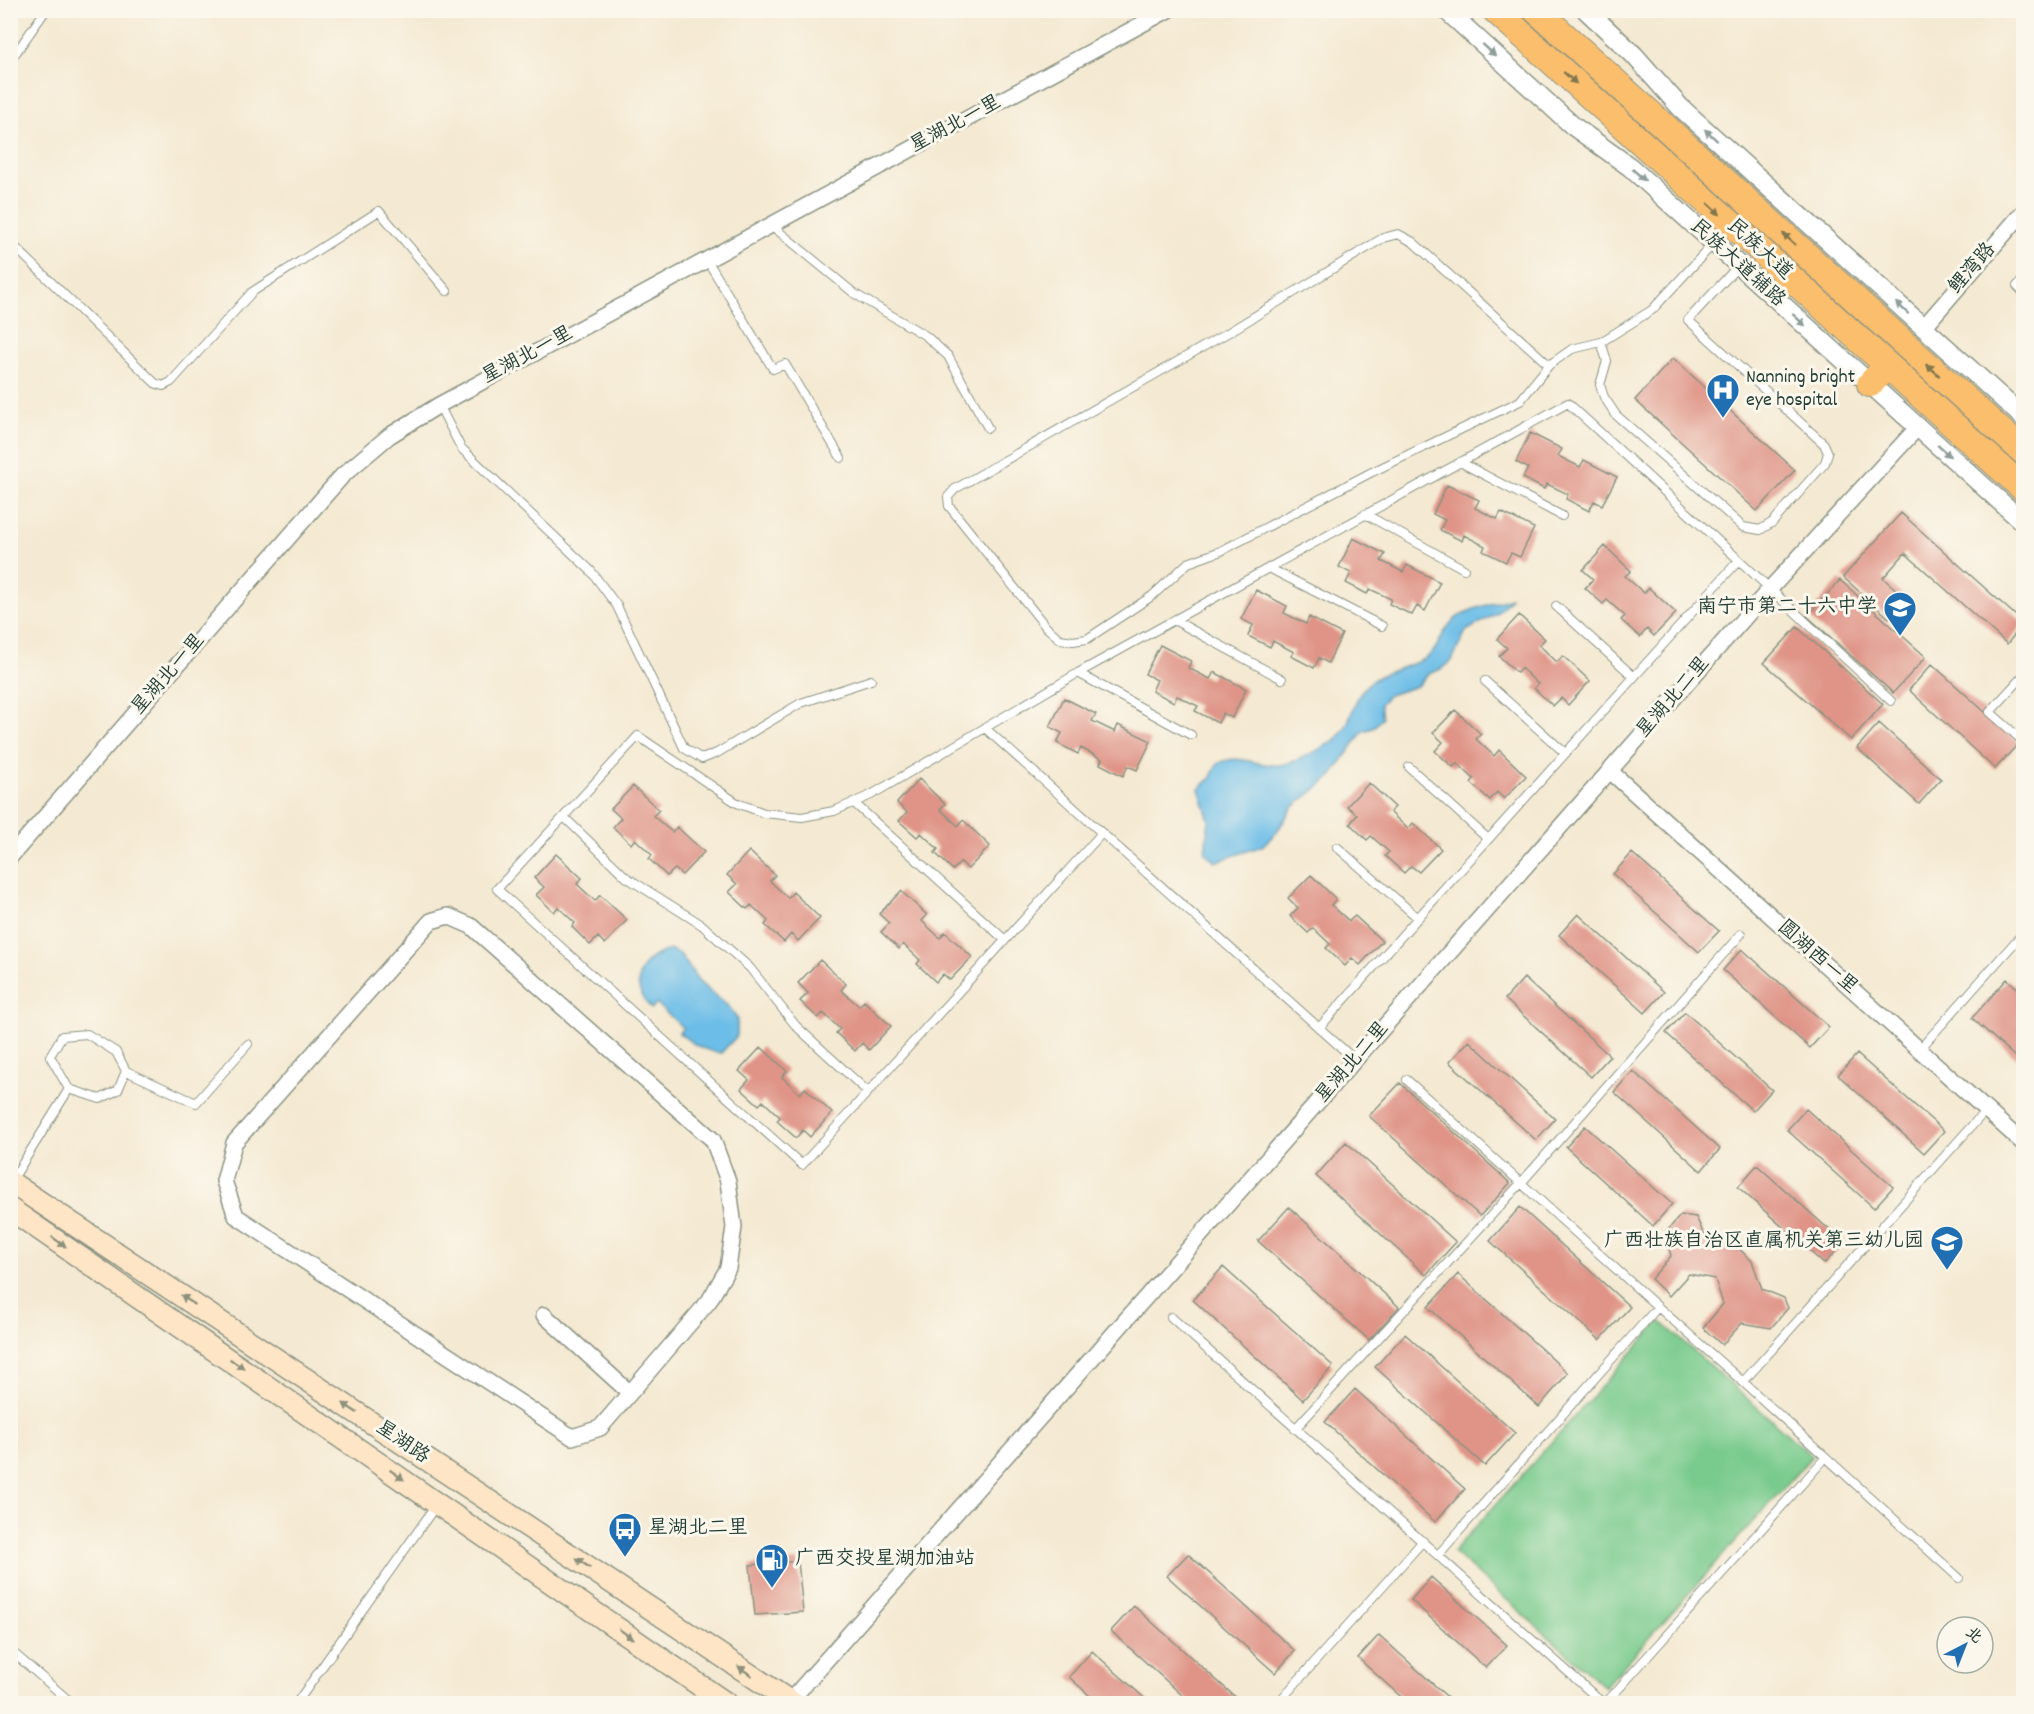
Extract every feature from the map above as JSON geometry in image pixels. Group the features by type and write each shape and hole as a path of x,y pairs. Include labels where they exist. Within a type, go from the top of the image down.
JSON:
{"highway":[{"name":"民族大道","path":"1495,10 1879,375 2024,489"},
{"name":"民族大道","path":"1536,10 2024,452"}],"main road":[{"name":"星湖路","path":"11,1182 792,1702"},
{"name":"星湖路","path":"11,1209 727,1704"}],"street":[{"name":"星湖北一里","path":"10,857 344,475 389,436 439,405 1168,10"},
{"name":"民族大道辅路","path":"1446,10 1573,126 1630,166 1739,266 1879,375 1918,428 2024,523"},
{"path":"1586,10 1634,55 1680,107 2024,418"},
{"name":"鲤湾路","path":"1923,328 2024,211"},
{"name":"星湖北二里","path":"792,1702 1769,590 1918,428"},
{"name":"圆湖西一里","path":"1610,771 2024,1144"},
{"path":"448,916 471,926 713,1140 728,1181 734,1227 728,1268 709,1301 630,1393 600,1428 572,1437 236,1216 224,1181 234,1143 431,921 448,916"},
{"path":"544,1315 630,1393"}],"lane":[{"path":"10,61 46,10"},
{"path":"10,242 155,384 163,386 171,382 252,292 379,212 447,291"},
{"path":"771,225 855,294 926,336 948,356 988,428"},
{"path":"1549,365 1413,242 1398,234 1383,238 1229,332 955,489 948,497 949,506 1046,627 1060,639 1073,641 1087,639 1152,596 1188,563 1221,551 1370,473 1520,401 1549,365 1572,349 1602,342 1652,310 1714,243"},
{"path":"707,260 773,369 785,364 841,459"},
{"path":"1602,342 1607,362 1600,385 1604,397 1616,415 1743,528 1760,530 1780,513 1825,463 1828,453 1824,444 1688,320 1739,266"},
{"path":"2024,279 2017,286 2024,293"},
{"path":"1102,833 802,1165 497,889 638,736 737,803 764,813 802,817 834,811 986,729 1078,673 1568,403 1891,701"},
{"path":"439,405 461,448 591,571 616,606 684,748 702,759 717,753 801,703 871,680"},
{"path":"1460,462 1562,516"},
{"path":"1365,514 1464,569"},
{"path":"1319,1028 1739,560"},
{"path":"1269,568 1382,626"},
{"path":"1556,606 1633,676"},
{"path":"1174,620 1282,679"},
{"path":"1078,673 1191,735"},
{"path":"2024,675 1990,712 2024,742"},
{"path":"1485,681 1565,753"},
{"path":"986,729 1355,1060"},
{"path":"1409,767 1488,839"},
{"path":"853,802 1005,940"},
{"path":"564,817 626,877 702,925 750,968 796,1026 868,1092"},
{"path":"1337,847 1418,918"},
{"path":"1919,1050 2024,932"},
{"path":"1294,1429 1521,1183 1741,934"},
{"path":"126,1071 118,1090 100,1099 69,1089 50,1056 62,1036 87,1034 116,1052 126,1071 196,1103 248,1044"},
{"path":"1407,1080 1959,1578"},
{"path":"11,1182 69,1089"},
{"path":"1743,1382 1986,1110"},
{"path":"1438,1555 1658,1307"},
{"path":"1171,1317 1604,1704 1826,1457"},
{"path":"297,1704 438,1503"},
{"path":"1277,1704 1423,1541"},
{"path":"10,1650 73,1704"}],"green space":[{"path":"1660,1321 1812,1456 1605,1687 1453,1552"}],"water":[{"path":"1511,598 1496,614 1466,631 1452,660 1441,669 1428,674 1417,686 1389,695 1380,704 1382,718 1373,728 1363,731 1330,778 1292,808 1276,833 1262,846 1215,862 1205,852 1209,820 1199,789 1210,779 1217,764 1233,759 1279,765 1299,759 1321,748 1340,735 1360,693 1371,681 1428,657 1448,627 1458,617 1472,610"},
{"path":"671,950 680,954 700,983 729,1007 737,1018 737,1036 721,1053 703,1049 689,1040 679,1033 683,1028 657,1004 652,1009 644,1000 638,981 640,973 651,958"}],"building":[{"path":"1673,358 1795,470 1757,511 1635,400"},
{"path":"1530,433 1562,449 1558,456 1580,467 1584,460 1617,477 1602,505 1594,501 1589,511 1566,499 1568,494 1547,484 1544,489 1523,478 1528,468 1516,462"},
{"path":"1447,485 1479,500 1475,508 1497,519 1501,512 1534,528 1520,557 1511,553 1506,562 1483,551 1485,546 1464,535 1462,541 1440,530 1445,520 1433,514"},
{"path":"1901,513 2024,623 2007,644 1905,553 1883,578 1907,599 1889,618 1843,577"},
{"path":"1353,538 1385,554 1381,561 1403,572 1407,565 1440,582 1425,611 1417,606 1412,615 1389,604 1391,599 1370,589 1367,594 1346,583 1351,573 1339,567"},
{"path":"1605,546 1631,571 1625,576 1644,593 1649,588 1676,613 1654,636 1647,629 1640,637 1621,620 1625,616 1607,600 1603,604 1585,588 1593,579 1583,570"},
{"path":"1840,580 1926,657 1893,693 1807,616"},
{"path":"1256,590 1287,606 1284,613 1306,624 1309,617 1342,634 1328,663 1319,658 1314,668 1291,656 1294,652 1273,641 1270,647 1248,636 1253,625 1241,619"},
{"path":"1519,615 1545,639 1539,645 1557,662 1563,656 1590,681 1568,705 1561,698 1553,706 1534,688 1538,684 1521,668 1517,673 1499,656 1507,648 1497,639"},
{"path":"1797,627 1883,704 1851,740 1764,663"},
{"path":"1160,645 1191,661 1188,668 1210,679 1214,672 1246,689 1232,718 1223,713 1218,723 1195,711 1198,706 1177,696 1174,702 1152,691 1157,680 1145,674"},
{"path":"1932,664 2019,743 1995,769 1909,690"},
{"path":"1064,698 1096,714 1092,721 1115,732 1118,725 1151,741 1137,770 1128,766 1123,776 1100,764 1102,759 1081,748 1078,754 1057,743 1062,733 1050,727"},
{"path":"1455,710 1481,734 1476,739 1494,756 1499,750 1526,776 1504,799 1497,792 1490,800 1471,783 1474,779 1457,763 1453,767 1435,751 1443,742 1433,733"},
{"path":"1879,723 1941,779 1919,804 1857,748"},
{"path":"919,779 945,804 940,809 958,826 963,820 990,846 968,869 961,862 953,870 935,853 938,849 921,833 917,837 899,821 907,812 897,803"},
{"path":"1369,783 1395,807 1390,812 1408,829 1413,823 1441,849 1419,872 1411,866 1404,873 1385,856 1389,852 1371,836 1367,840 1350,824 1357,815 1347,806"},
{"path":"633,786 659,810 653,816 672,832 677,827 704,852 682,875 675,869 667,876 649,859 652,855 635,839 631,844 613,827 621,818 611,809"},
{"path":"749,851 775,875 770,881 788,898 793,892 820,918 798,941 791,934 784,942 765,925 768,921 751,905 747,909 729,892 737,884 727,875"},
{"path":"1632,853 1719,931 1699,952 1613,874"},
{"path":"556,854 582,878 577,884 595,901 600,895 627,920 605,944 598,937 590,945 572,927 575,923 558,907 554,912 536,895 544,887 534,878"},
{"path":"1311,875 1336,899 1331,905 1349,921 1355,916 1382,941 1360,965 1352,958 1345,966 1326,948 1330,944 1313,928 1308,933 1290,916 1298,908 1288,898"},
{"path":"901,891 927,915 922,921 940,938 945,932 972,957 950,980 943,974 936,982 917,964 920,960 903,944 899,949 881,932 889,923 879,914"},
{"path":"1578,914 1664,992 1645,1013 1559,935"},
{"path":"1742,949 1829,1027 1810,1048 1723,970"},
{"path":"820,960 846,984 841,990 859,1006 864,1001 891,1026 869,1050 862,1043 855,1051 836,1033 840,1029 823,1013 818,1018 800,1001 808,993 798,983"},
{"path":"1524,978 1610,1056 1591,1077 1505,999"},
{"path":"2007,979 2024,994 2024,1065 1972,1018"},
{"path":"1685,1012 1772,1090 1753,1111 1666,1033"},
{"path":"1469,1041 1555,1119 1536,1140 1449,1062"},
{"path":"761,1047 787,1071 782,1077 800,1094 805,1088 832,1113 810,1137 803,1130 796,1138 777,1121 780,1117 763,1101 759,1105 741,1089 749,1080 739,1071"},
{"path":"1857,1054 1944,1131 1924,1153 1838,1075"},
{"path":"1633,1071 1720,1149 1701,1171 1614,1092"},
{"path":"1400,1083 1510,1183 1480,1216 1369,1116"},
{"path":"1806,1109 1893,1187 1874,1208 1787,1130"},
{"path":"1585,1126 1672,1204 1653,1226 1566,1147"},
{"path":"1346,1142 1456,1242 1426,1275 1316,1176"},
{"path":"1757,1165 1844,1243 1824,1264 1738,1187"},
{"path":"1289,1207 1399,1307 1369,1340 1258,1241"},
{"path":"1520,1207 1630,1307 1600,1340 1490,1241"},
{"path":"1681,1215 1696,1217 1706,1239 1735,1245 1752,1261 1762,1289 1784,1298 1788,1308 1771,1328 1742,1323 1722,1345 1703,1328 1723,1304 1715,1279 1689,1274 1669,1296 1651,1279 1671,1256 1665,1233"},
{"path":"1223,1267 1333,1366 1303,1400 1193,1300"},
{"path":"1458,1274 1568,1373 1539,1407 1428,1307"},
{"path":"1405,1334 1515,1433 1485,1466 1375,1367"},
{"path":"1355,1389 1465,1489 1435,1522 1325,1422"},
{"path":"1188,1554 1295,1651 1275,1673 1167,1576"},
{"path":"798,1561 803,1612 755,1615 750,1565"},
{"path":"1431,1577 1507,1645 1486,1668 1411,1600"},
{"path":"1134,1606 1243,1704 1192,1704 1111,1631"},
{"path":"1379,1635 1455,1704 1409,1704 1358,1658"},
{"path":"1092,1651 1151,1704 1099,1704 1069,1677"}],"place":[{"name":"Nanning bright eye hospital","path":"1723,419"},
{"name":"南宁市第二十六中学","path":"1900,637"},
{"name":"广西壮族自治区直属机关第三幼儿园","path":"1947,1271"},
{"name":"星湖北二里","path":"625,1558"},
{"name":"广西交投星湖加油站","path":"772,1589"}]}
